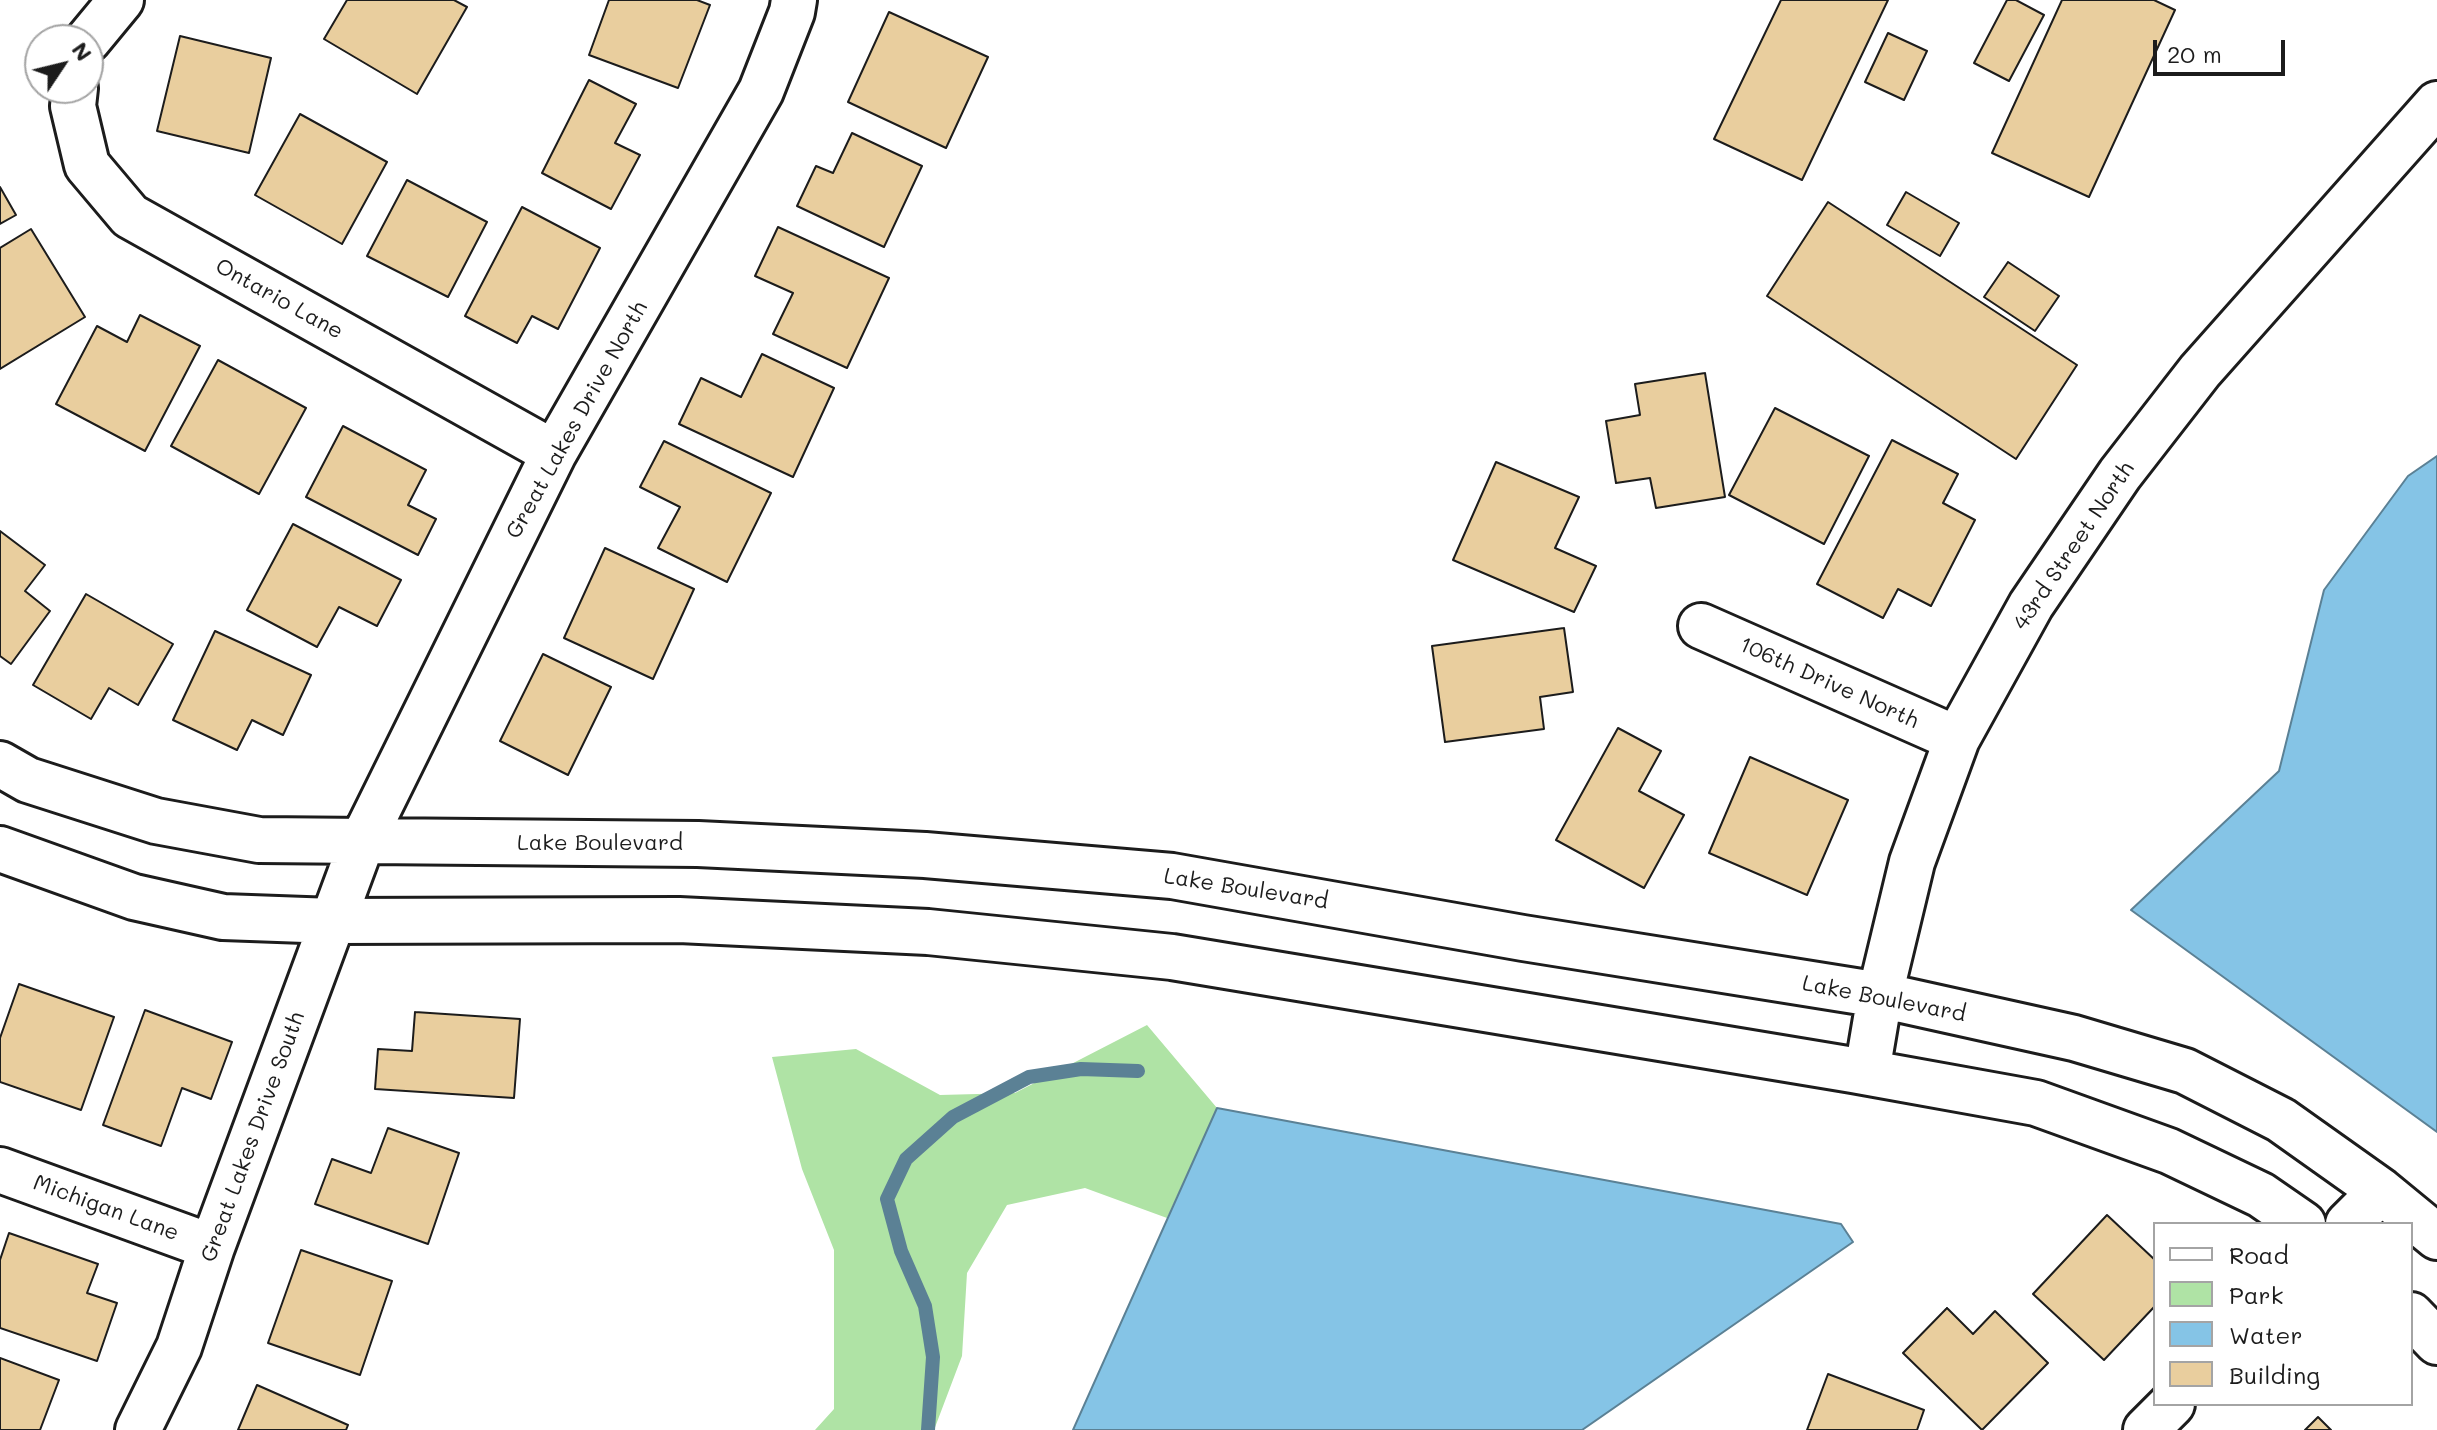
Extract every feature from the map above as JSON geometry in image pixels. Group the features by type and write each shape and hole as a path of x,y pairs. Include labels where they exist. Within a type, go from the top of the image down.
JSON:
{"street":[{"path":"101,24 121,0"},
{"name":"Great Lakes Drive North","path":"362,842 554,453 761,91 794,0"},
{"name":"Ontario Lane","path":"73,104 87,165 130,216 554,453"},
{"name":"43rd Street North","path":"1867,1072 1880,995 1912,862 1957,739 2031,605 2120,474 2200,371 2437,104"},
{"name":"106th Drive North","path":"1701,626 1957,739"},
{"name":"Lake Boulevard","path":"0,764 28,780 156,821 259,840 713,845 925,855 1172,876 1523,938 1880,995 2074,1038 2185,1071 2281,1120 2381,1191 2437,1237"},
{"name":"Great Lakes Drive South","path":"138,1430 179,1347 212,1247 362,842"},
{"path":"0,849 134,897 223,917 333,921 679,920 943,934 1172,957 1867,1072 2036,1103 2169,1151 2261,1195 2300,1222"},
{"name":"Michigan Lane","path":"0,1170 212,1247"},
{"path":"2350,1222 2381,1191"},
{"path":"2413,1317 2437,1342"},
{"path":"2146,1430 2170,1406"}],"green space":[{"path":"1147,1025 1217,1108 1167,1218 1085,1188 1007,1205 967,1273 962,1356 934,1430 815,1430 834,1409 834,1250 802,1169 772,1057 856,1049 940,1095 1015,1093"}],"water":[{"path":"2437,456 2437,1132 2131,910 2279,771 2324,590 2408,476"},
{"path":"1217,1108 1841,1224 1853,1242 1582,1430 1073,1430"}],"building":[{"path":"347,0 454,0 467,7 417,94 324,39"},
{"path":"609,0 697,0 710,5 678,88 589,55"},
{"path":"1781,0 1888,0 1802,180 1714,139"},
{"path":"2007,0 2016,0 2044,15 2009,81 1974,63"},
{"path":"2062,0 2154,0 2175,10 2089,197 1992,153"},
{"path":"889,12 988,57 946,148 848,102"},
{"path":"1888,33 1927,51 1904,100 1865,82"},
{"path":"180,36 271,58 249,153 157,131"},
{"path":"589,80 636,104 615,143 640,155 611,209 542,173"},
{"path":"300,114 387,162 342,244 255,195"},
{"path":"852,133 922,166 884,247 797,206 816,166 833,173"},
{"path":"407,180 487,222 448,297 367,256"},
{"path":"0,187 16,215 0,224"},
{"path":"1906,192 1959,223 1940,256 1887,225"},
{"path":"1828,202 2077,365 2016,459 1767,296"},
{"path":"522,207 600,248 558,329 532,316 517,343 465,316"},
{"path":"778,227 889,278 847,368 773,334 793,293 755,276"},
{"path":"31,229 85,317 0,369 0,248"},
{"path":"2008,262 2059,296 2035,331 1984,297"},
{"path":"140,315 200,346 145,451 56,404 97,326 127,342"},
{"path":"762,354 834,388 793,477 679,424 701,378 741,397"},
{"path":"218,360 306,408 259,494 171,446"},
{"path":"1705,373 1725,497 1656,508 1650,478 1616,483 1606,421 1640,415 1635,384"},
{"path":"1775,408 1869,456 1824,544 1729,495"},
{"path":"343,426 426,470 408,505 436,519 418,555 306,497"},
{"path":"1892,440 1958,474 1943,503 1975,520 1931,606 1898,589 1883,618 1817,584"},
{"path":"664,441 771,493 727,582 658,548 680,507 640,487"},
{"path":"1496,462 1579,497 1555,548 1596,566 1574,612 1453,560"},
{"path":"293,524 401,580 377,626 339,607 317,647 247,610"},
{"path":"0,531 45,565 25,591 50,611 11,664 0,656"},
{"path":"605,548 694,589 653,679 564,638"},
{"path":"86,594 173,644 138,705 109,688 91,719 33,685"},
{"path":"1564,628 1573,692 1540,697 1544,729 1445,742 1432,646"},
{"path":"215,631 311,675 283,735 252,720 237,750 173,720"},
{"path":"543,654 611,687 568,775 500,741"},
{"path":"1618,728 1661,751 1639,791 1684,815 1644,888 1556,840"},
{"path":"1750,757 1848,800 1807,895 1709,853"},
{"path":"19,984 114,1017 81,1110 0,1082 0,1038"},
{"path":"145,1010 232,1042 211,1099 182,1088 161,1146 103,1125"},
{"path":"415,1012 520,1019 514,1098 375,1089 378,1049 412,1051"},
{"path":"388,1128 459,1153 428,1244 315,1204 332,1159 371,1173"},
{"path":"2107,1215 2153,1258 2153,1308 2104,1360 2033,1294"},
{"path":"9,1233 98,1264 87,1293 117,1303 97,1361 0,1328 0,1260"},
{"path":"301,1250 392,1281 360,1375 268,1343"},
{"path":"1947,1308 1973,1334 1995,1311 2048,1363 1982,1430 1903,1353"},
{"path":"0,1358 59,1380 40,1430 0,1430"},
{"path":"1828,1374 1924,1410 1917,1430 1807,1430"},
{"path":"257,1385 348,1425 346,1430 238,1430"},
{"path":"2318,1417 2331,1430 2305,1430"}],"waterway":[{"path":"928,1430 933,1357 925,1306 901,1251 887,1199 906,1159 953,1117 1029,1077 1081,1069 1138,1071"}]}
